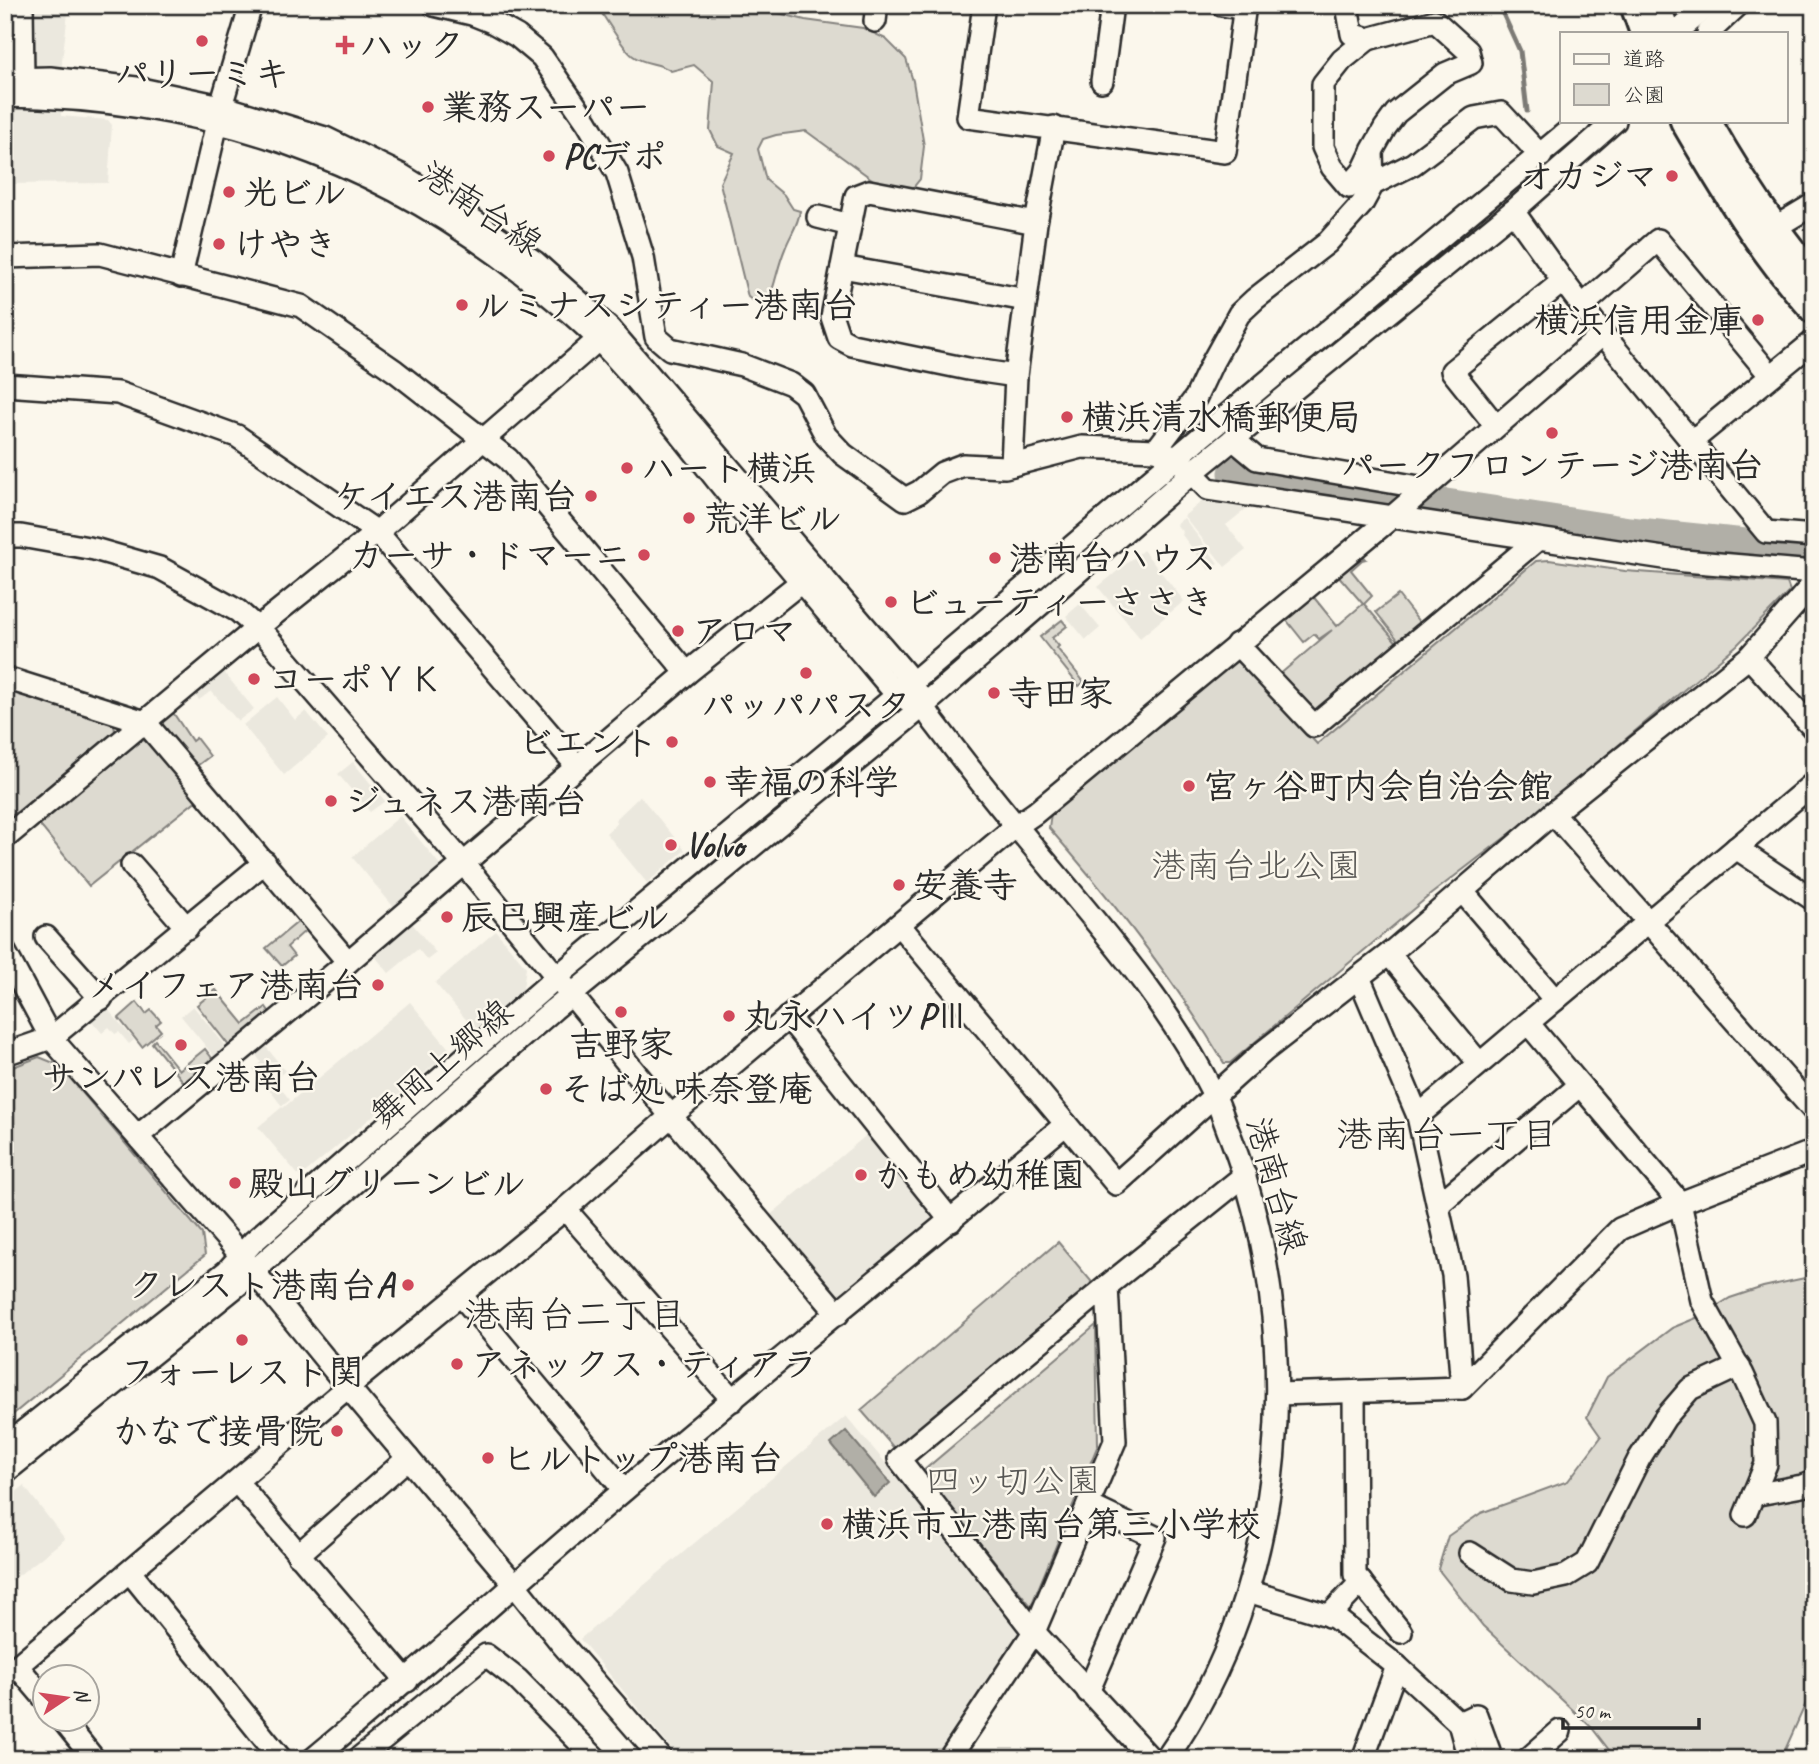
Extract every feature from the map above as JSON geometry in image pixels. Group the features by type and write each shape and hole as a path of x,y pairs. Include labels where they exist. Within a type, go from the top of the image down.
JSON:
{"main road":[{"path":"1634,5 1644,32"},
{"path":"1657,5 1666,32"},
{"path":"1685,122 1753,236 1786,280 1814,310"},
{"path":"1708,122 1732,165 1774,228 1814,278"}],"street":[{"path":"22,5 14,79 50,78 136,88 218,115 325,138 401,175 535,262 610,328 808,576 904,688"},
{"path":"181,276 218,115 251,5"},
{"path":"984,5 968,117 1224,152 1245,7 1222,5"},
{"path":"1102,81 1112,5"},
{"path":"1348,5 1352,34 1368,39"},
{"path":"1677,32 1709,5"},
{"path":"1709,32 1738,5"},
{"path":"447,6 492,22 517,36 542,57 587,122 617,173 643,257 656,337 670,349 742,365 791,384 804,394 826,436 844,454 905,499 919,492 942,473 963,465 1006,467 1082,447 1156,450 1168,453 1208,489 1684,561 1814,572"},
{"path":"1435,21 1468,51 1471,63 1445,74 1396,113 1385,128 1363,171 1349,187 1332,167 1323,147 1323,84 1342,60 1368,39 1435,21"},
{"name":"港南台線","path":"5,96 119,102 218,115 327,157 382,183 450,222 499,255 599,339 808,576"},
{"path":"1373,184 1413,164 1474,118 1501,113 1541,156"},
{"path":"1184,466 1196,441 1579,122"},
{"path":"1184,466 1233,439 1513,211 1614,122"},
{"path":"1012,466 1016,376 1036,223 1054,127"},
{"path":"1156,450 1196,397 1239,314 1328,243 1362,204 1373,184 1373,151"},
{"path":"1016,376 852,345 839,338 832,317 856,196 869,191 1036,223"},
{"path":"1774,228 1814,204"},
{"path":"1513,211 1603,334 1766,532 1814,536"},
{"path":"818,217 850,225"},
{"path":"1582,306 1658,240 1770,375"},
{"path":"5,257 100,254 301,306 396,371 508,459 687,673"},
{"path":"842,267 1026,300"},
{"path":"1496,426 1452,371 1563,281"},
{"path":"32,1688 12,1671 348,1387 565,1209 788,1017 1391,517 1603,334"},
{"path":"5,838 377,532 599,339"},
{"path":"1692,441 1814,341"},
{"path":"5,385 118,393 237,436 377,532 577,766"},
{"path":"1233,439 1257,458 1425,488"},
{"name":"舞岡上郷線","path":"5,1446 227,1271 246,1263 264,1233 558,976 904,688 1184,466"},
{"name":"舞岡上郷線","path":"5,1472 132,1372 246,1263 922,707 1184,466"},
{"path":"5,536 21,536 94,549 160,568 238,611 267,637 464,864 838,1314"},
{"path":"1237,645 1314,726 1537,540"},
{"path":"138,1136 348,962 687,673 808,576"},
{"path":"900,926 1116,1184 1264,1051 1389,954 1553,813 1749,657 1814,583"},
{"path":"1749,657 1814,729"},
{"path":"5,682 12,680 145,722 348,962"},
{"name":"港南台線","path":"904,688 1152,992 1214,1096 1245,1175 1266,1259 1275,1317 1278,1394 1272,1469 1260,1542 1248,1591 1216,1670 1183,1735 1166,1759"},
{"path":"1418,1116 1814,783"},
{"path":"1553,813 1814,1111"},
{"path":"1736,848 1814,900"},
{"path":"5,1054 51,1038 265,862"},
{"path":"132,865 187,928"},
{"path":"1463,892 1555,999"},
{"path":"46,937 101,999"},
{"path":"5,952 51,1038 246,1263 561,1643 662,1759"},
{"path":"1389,954 1479,1063"},
{"path":"1359,976 1418,1116 1453,1275 1462,1388"},
{"path":"788,1017 951,1221"},
{"path":"1528,1023 1680,1203 1702,1301 1739,1366 1765,1423 1766,1464 1745,1515"},
{"path":"1438,1205 1580,1086"},
{"path":"313,1759 407,1681 514,1584 624,1490 1066,1124"},
{"path":"1278,1394 1462,1388 1620,1229 1814,1152"},
{"path":"1151,1759 1034,1632 899,1459 1245,1175"},
{"path":"565,1209 733,1400"},
{"path":"949,1759 1034,1632 1115,1441 1107,1286"},
{"path":"461,1295 624,1490"},
{"path":"1470,1553 1512,1580 1533,1583 1566,1576 1587,1563 1639,1459 1665,1418 1690,1389 1739,1366"},
{"path":"1353,1393 1355,1574 1401,1632"},
{"path":"298,1555 408,1458"},
{"path":"237,1482 407,1681"},
{"path":"1753,1494 1814,1482"},
{"path":"1088,1505 1155,1537 1088,1692"},
{"path":"130,1572 281,1759"},
{"path":"1329,1616 1361,1583"},
{"path":"1248,1591 1329,1616 1397,1665 1459,1723 1469,1759"},
{"path":"358,1759 486,1655 517,1679 596,1759"},
{"path":"1363,1759 1397,1665"},
{"path":"1459,1723 1476,1715 1492,1759"},
{"path":"1528,1759 1560,1731"},
{"path":"72,1732 94,1759"}],"shaded area":[{"path":"5,5 69,5 62,61 61,116 108,120 112,125 108,183 5,184"},
{"path":"1206,498 1251,505 1226,525 1246,550 1225,567 1184,516"},
{"path":"1184,518 1218,563 1209,570 1176,524"},
{"path":"1143,550 1184,601 1140,638 1098,587"},
{"path":"1080,604 1100,628 1086,640 1066,616"},
{"path":"222,670 254,709 238,721 211,691 199,700 194,694"},
{"path":"277,697 295,720 306,711 328,738 284,775 243,725"},
{"path":"353,762 385,801 370,812 338,774"},
{"path":"640,796 685,850 647,883 606,833 617,823 615,820"},
{"path":"400,816 441,866 440,874 397,911 352,857"},
{"path":"411,922 436,953 427,960 418,949 389,973 373,954"},
{"path":"496,931 526,967 523,989 475,1030 435,983"},
{"path":"410,1002 451,1051 300,1177 258,1127"},
{"path":"193,1006 229,1050 217,1060 181,1016"},
{"path":"106,1007 134,1040 129,1044 119,1032 115,1034 109,1027 102,1033 91,1020"},
{"path":"264,1044 285,1071 274,1080 290,1100 282,1106 253,1069 261,1062 254,1052"},
{"name":"かもめ幼稚園","path":"869,1133 941,1220 837,1300 768,1217"},
{"name":"横浜市立港南台第三小学校","path":"846,1416 1027,1631 1029,1639 938,1759 680,1759 580,1639"},
{"path":"846,1431 890,1483 874,1497 831,1444"},
{"path":"24,1486 65,1539 5,1586 5,1500"}],"green space":[{"path":"596,5 747,5 805,20 863,28 886,39 906,59 913,81 924,146 920,179 912,189 876,182 806,131 763,139 758,149 766,180 784,195 793,209 800,211 769,299 761,302 753,300 748,297 720,183 734,153 718,146 710,130 714,82 694,65 671,71 633,56"},
{"path":"1361,553 1366,559 1351,570 1372,596 1364,604 1399,645 1319,713 1310,711 1279,675 1332,630 1319,639 1314,634 1304,642 1284,617 1312,595 1337,626 1363,604 1337,574"},
{"name":"港南台北公園","path":"1549,560 1625,571 1787,583 1790,591 1737,645 1550,803 1430,895 1230,1063 1224,1063 1185,1001 1142,942 1049,828 1051,813 1232,661 1244,663 1317,744 1536,561"},
{"path":"1398,595 1423,627 1399,641 1376,612"},
{"path":"1062,620 1067,626 1052,638 1084,682 1079,686 1040,637"},
{"path":"22,689 114,725 115,731 5,822 5,694"},
{"path":"172,711 192,741 196,738 210,756 194,768 163,727 163,719"},
{"path":"137,740 149,741 198,799 89,886 38,823"},
{"path":"299,921 306,930 287,947 294,956 282,966 266,948"},
{"path":"216,990 244,1024 266,1007 271,1014 230,1047 197,1005"},
{"path":"137,1002 146,1014 151,1010 161,1021 156,1025 161,1031 142,1047 119,1018"},
{"path":"155,1040 179,1070 205,1049 215,1062 186,1085 152,1043"},
{"path":"39,1057 59,1065 202,1234 205,1255 5,1421 5,1070"},
{"path":"1058,1242 1091,1281 1090,1289 902,1449 894,1448 861,1410"},
{"path":"1814,1276 1814,1693 1806,1703 1781,1759 1616,1759 1592,1728 1483,1626 1438,1569 1448,1536 1481,1513 1568,1481 1601,1437 1587,1417 1607,1377 1672,1328 1701,1316 1730,1298 1763,1287"},
{"name":"四ッ切公園","path":"1096,1325 1098,1445 1031,1606 922,1472"}],"waterway":[{"path":"1499,5 1520,51 1527,111"},
{"path":"1235,473 1629,533 1814,552"}],"place":[{"name":"パリーミキ","path":"202,41"},
{"name":"ハック","path":"345,45"},
{"name":"業務スーパー","path":"428,107"},
{"name":"PCデポ","path":"549,156"},
{"name":"オカジマ","path":"1672,176"},
{"name":"光ビル","path":"229,192"},
{"name":"けやき","path":"219,244"},
{"name":"ルミナスシティー港南台","path":"462,305"},
{"name":"横浜信用金庫","path":"1758,320"},
{"name":"横浜清水橋郵便局","path":"1067,417"},
{"name":"パークフロンテージ港南台","path":"1552,433"},
{"name":"ハート横浜","path":"627,468"},
{"name":"ケイエス港南台","path":"591,496"},
{"name":"荒洋ビル","path":"689,518"},
{"name":"カーサ・ドマーニ","path":"644,555"},
{"name":"港南台ハウス","path":"995,558"},
{"name":"ビューティーささき","path":"891,602"},
{"name":"アロマ","path":"678,631"},
{"name":"パッパパスタ","path":"806,673"},
{"name":"コーポＹＫ","path":"254,679"},
{"name":"寺田家","path":"994,693"},
{"name":"ビエント","path":"672,742"},
{"name":"幸福の科学","path":"710,782"},
{"name":"宮ヶ谷町内会自治会館","path":"1189,786"},
{"name":"ジュネス港南台","path":"331,801"},
{"name":"Volvo","path":"671,845"},
{"name":"安養寺","path":"899,885"},
{"name":"辰巳興産ビル","path":"447,917"},
{"name":"メイフェア港南台","path":"378,985"},
{"name":"吉野家","path":"621,1012"},
{"name":"丸永ハイツPⅢ","path":"729,1016"},
{"name":"サンパレス港南台","path":"181,1045"},
{"name":"そば処 味奈登庵","path":"546,1089"},
{"name":"かもめ幼稚園","path":"861,1175"},
{"name":"殿山グリーンビル","path":"235,1183"},
{"name":"クレスト港南台A","path":"408,1285"},
{"name":"フォーレスト関","path":"242,1340"},
{"name":"アネックス・ティアラ","path":"457,1364"},
{"name":"かなで接骨院","path":"337,1431"},
{"name":"ヒルトップ港南台","path":"488,1458"},
{"name":"横浜市立港南台第三小学校","path":"827,1524"}],"district":[{"name":"港南台一丁目","path":"1447,1134"},
{"name":"港南台二丁目","path":"575,1314"}]}
